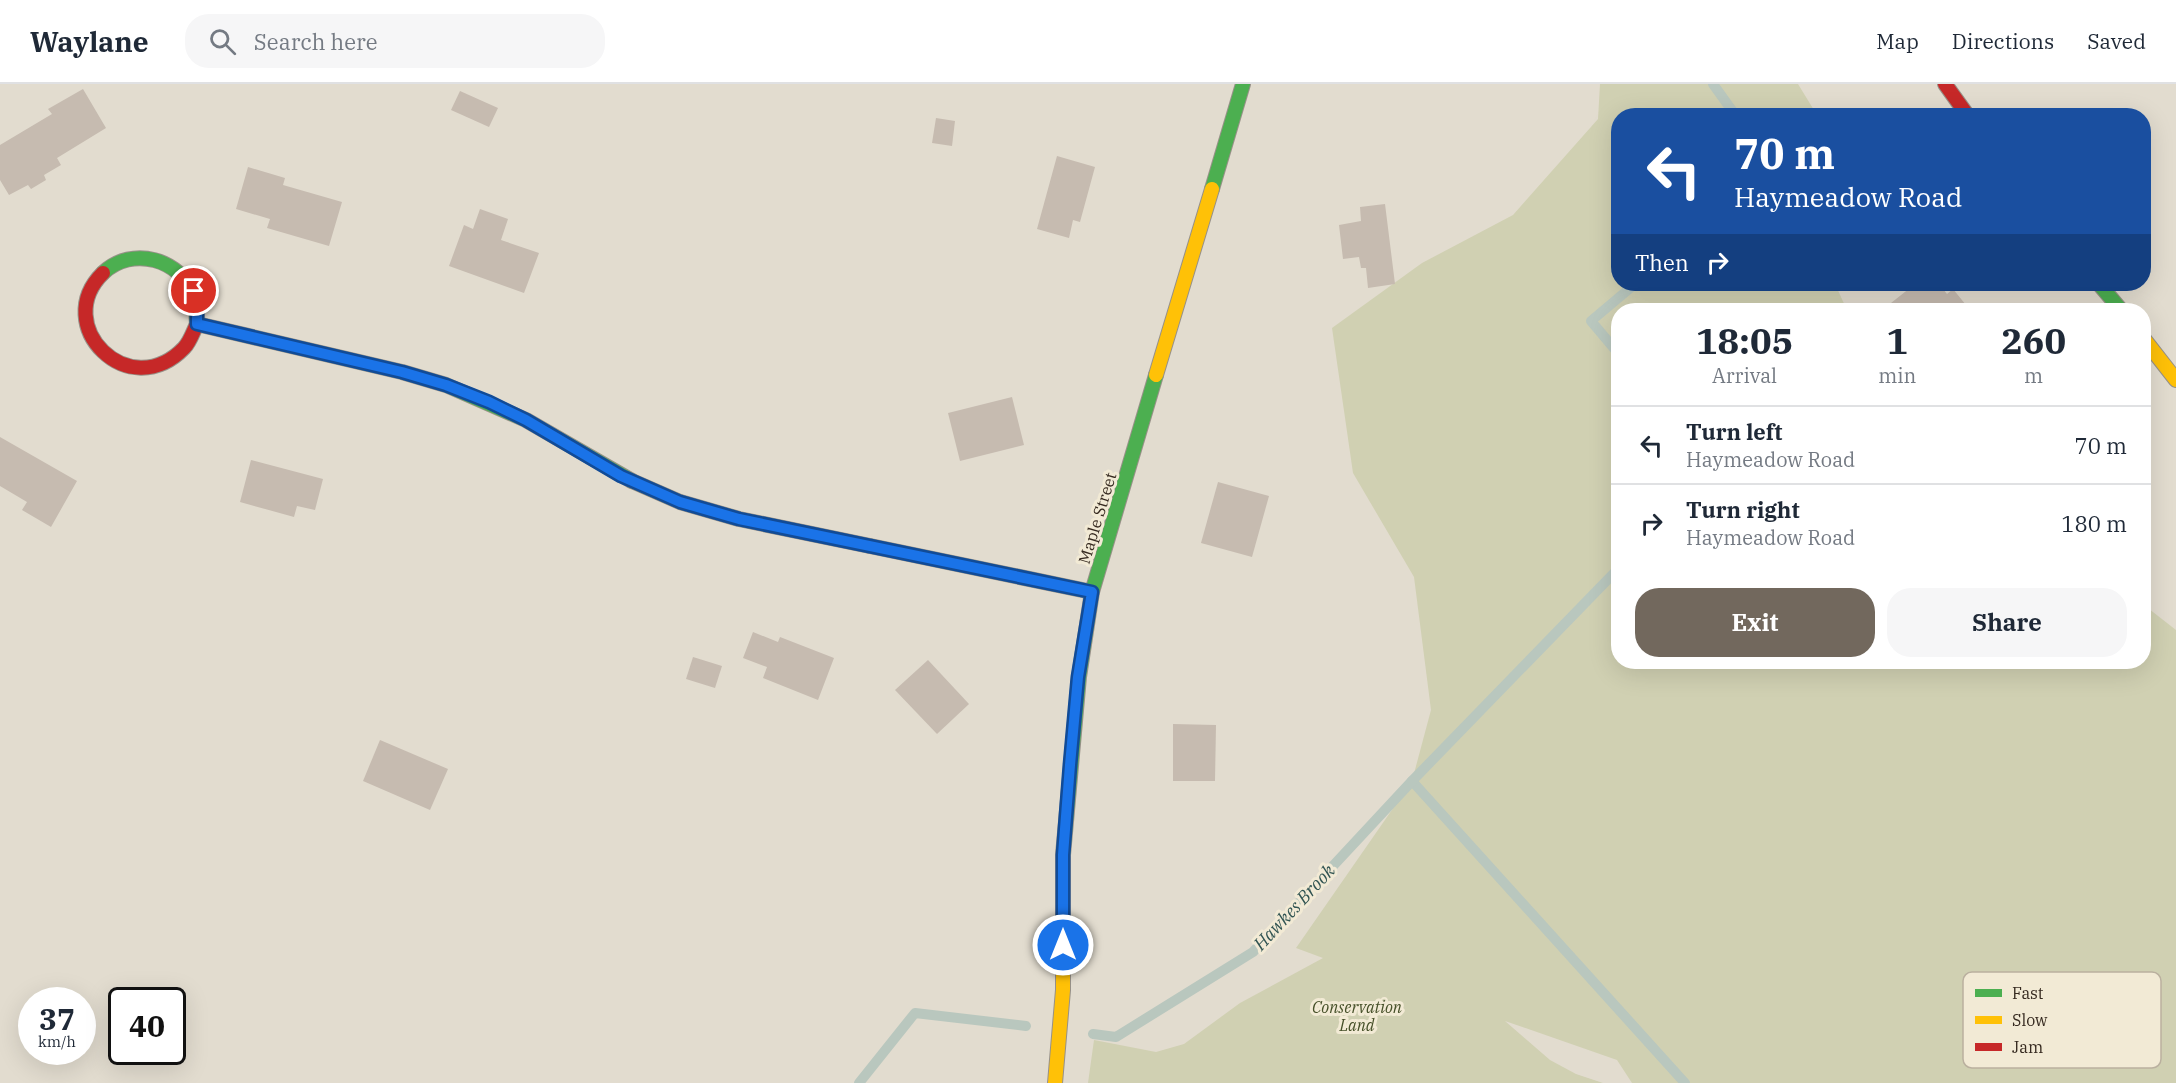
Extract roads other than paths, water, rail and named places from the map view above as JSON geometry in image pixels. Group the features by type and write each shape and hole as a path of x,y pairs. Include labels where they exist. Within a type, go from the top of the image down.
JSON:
{"street":[{"name":"Maple Street","path":"1055,1083 1063,990 1063,855 1078,677 1092,592 1243,84"},
{"path":"1944,84 1962,108"},
{"path":"131,258 153,258 173,267 189,282 197,302 197,324 188,344 174,359 153,368 131,368 111,359 96,344 87,324 87,302 96,282 112,267 131,258"},
{"path":"2105,291 2115,303"},
{"path":"197,324 402,372 446,385 526,420 621,476 680,502 739,519 1092,592"},
{"path":"2151,348 2176,380"}],"waterway":[{"path":"1713,84 1730,108"},
{"path":"1612,303 1627,291"},
{"path":"1611,304 1591,321 1611,345"},
{"name":"Hawkes Brook","path":"1093,1034 1116,1037 1253,952 1412,781 1611,576"},
{"path":"1412,781 1685,1083"},
{"name":"Hawkes Brook","path":"859,1083 915,1013 1026,1026"}],"park label":[{"name":"Conservation Land","path":"1357,1016"}]}
